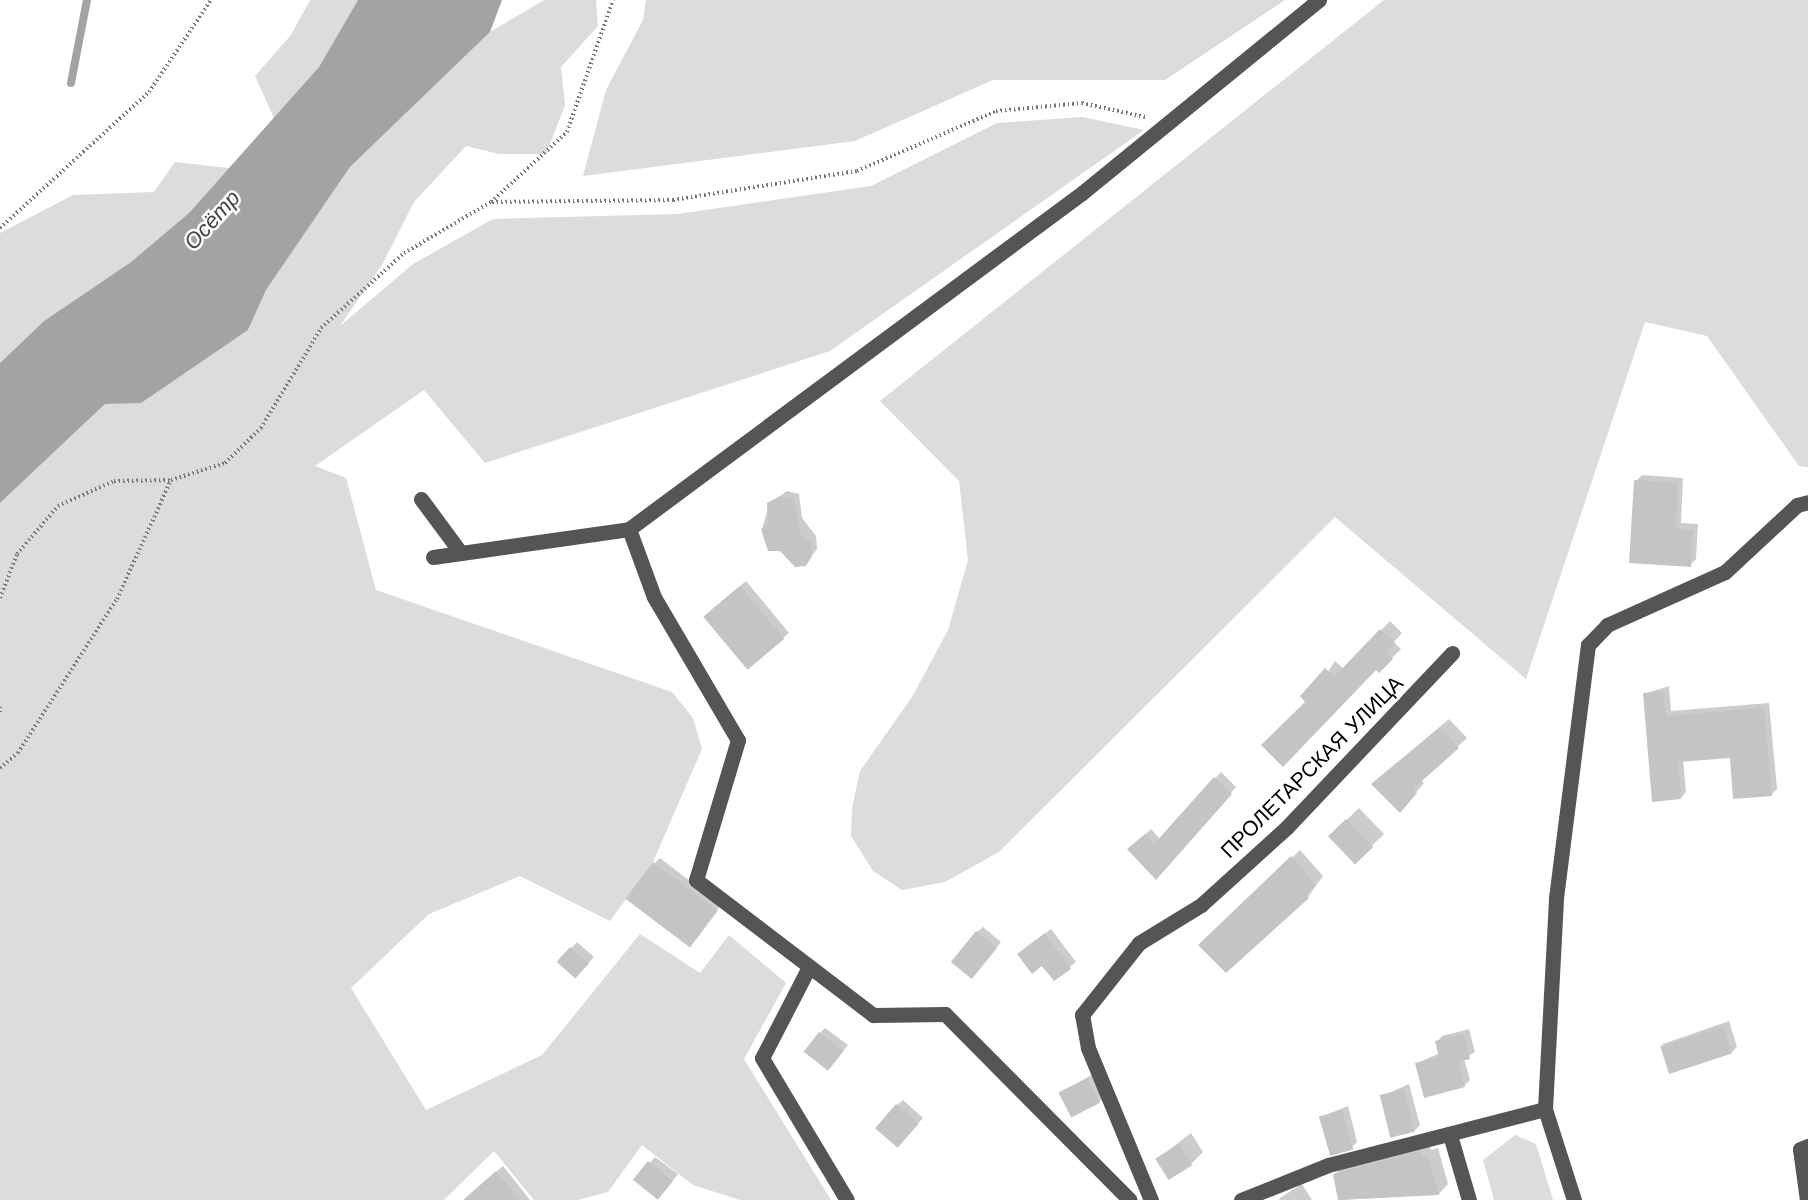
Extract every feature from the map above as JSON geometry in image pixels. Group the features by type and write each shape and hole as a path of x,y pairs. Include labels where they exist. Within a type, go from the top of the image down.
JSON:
{"street":[{"path":"433,557 629,529 1082,193 1319,0"},
{"path":"420,499 461,553"},
{"path":"1574,1200 1545,1110 1556,898 1581,667 1588,645 1607,625 1685,592 1725,572 1797,505 1808,502"},
{"path":"629,529 654,597 738,740 696,880 873,1015 945,1014 1130,1200"},
{"name":"ПРОЛЕТАРСКАЯ УЛИЦА","path":"1151,1200 1088,1048 1082,1015 1139,943 1201,905 1287,827 1452,653"},
{"path":"809,967 762,1058 847,1200"},
{"path":"1241,1200 1328,1165 1545,1110"},
{"path":"1450,1135 1469,1200"},
{"path":"1807,1200 1800,1149 1808,1146"}],"path":[{"path":"0,228 148,92 211,0"},
{"path":"0,598 17,554 58,506 114,481 171,480 225,463 261,428 321,328 404,253 491,202 567,132 613,0"},
{"path":"491,202 673,200 857,171 996,111 1082,103 1169,123"},
{"path":"0,768 18,753 122,590 171,480"},
{"path":"0,707 0,712"}],"shaded area":[{"path":"310,0 358,0 319,67 274,118 255,76 291,35"},
{"path":"544,0 596,0 598,26 561,67 565,105 546,154 499,154 466,146 414,202 382,265 340,326 413,264 493,219 677,214 871,186 997,123 1082,117 1144,130 830,351 485,463 424,390 315,466 346,478 376,590 672,692 693,718 702,749 653,862 610,921 520,876 429,914 351,988 426,1110 542,1055 640,934 700,973 729,935 786,983 744,1059 831,1200 740,1200 693,1185 642,1145 608,1192 578,1200 534,1200 494,1151 444,1200 0,1200 0,503 105,404 141,402 248,330 266,290 350,167 490,32"},
{"path":"646,0 1285,0 1165,80 993,80 855,141 583,176 606,90 643,20"},
{"path":"1384,0 1808,0 1808,467 1799,466 1707,336 1645,322 1526,679 1335,517 999,852 945,882 902,890 873,871 851,836 852,808 860,771 912,697 948,630 968,560 959,481 880,401"},
{"path":"175,162 229,168 189,213 131,262 44,321 0,363 0,233 73,195 154,192"},
{"path":"1515,1135 1536,1144 1553,1200 1494,1200 1483,1160"}],"water":[{"name":"Осётр","path":"358,0 502,0 490,32 350,167 266,290 248,330 141,403 105,404 0,503 0,363 44,321 131,262 189,213 319,67"}],"building":[{"path":"1634,480 1678,483 1676,529 1693,530 1691,567 1629,563"},
{"path":"780,496 794,499 801,536 811,542 812,556 806,566 795,567 780,551 768,551 761,529 768,525 767,503"},
{"path":"740,586 784,639 748,670 703,617"},
{"path":"1380,629 1395,643 1386,652 1393,659 1379,673 1376,670 1283,767 1261,745 1305,702 1300,696 1325,668 1334,677"},
{"path":"1663,691 1666,716 1764,708 1772,796 1733,799 1730,758 1678,762 1681,799 1652,802 1643,693"},
{"path":"1440,727 1459,748 1413,789 1417,793 1400,813 1371,784"},
{"path":"1214,777 1232,794 1156,880 1127,849 1145,834 1154,844"},
{"path":"1346,819 1373,847 1355,864 1328,836"},
{"path":"1291,856 1316,885 1306,894 1309,898 1226,973 1198,945"},
{"path":"653,862 718,911 690,947 625,899"},
{"path":"976,931 997,948 972,979 951,962"},
{"path":"1045,933 1071,969 1054,981 1042,966 1032,974 1017,954"},
{"path":"570,947 589,964 575,979 557,962"},
{"path":"1723,1026 1732,1054 1669,1074 1660,1046"},
{"path":"819,1032 843,1051 828,1071 804,1052"},
{"path":"1464,1034 1470,1059 1458,1062 1465,1087 1424,1098 1415,1063 1439,1057 1435,1041"},
{"path":"1087,1078 1100,1103 1071,1117 1058,1093"},
{"path":"1404,1089 1415,1132 1390,1138 1380,1095"},
{"path":"896,1104 919,1124 898,1148 875,1128"},
{"path":"1342,1110 1353,1149 1330,1156 1319,1117"},
{"path":"1179,1144 1192,1165 1169,1180 1155,1159"},
{"path":"1420,1151 1422,1158 1428,1157 1439,1195 1338,1200 1333,1174"},
{"path":"648,1161 673,1181 658,1200 633,1180"},
{"path":"496,1171 520,1200 463,1200"}],"waterway":[{"path":"71,83 87,0"}]}
